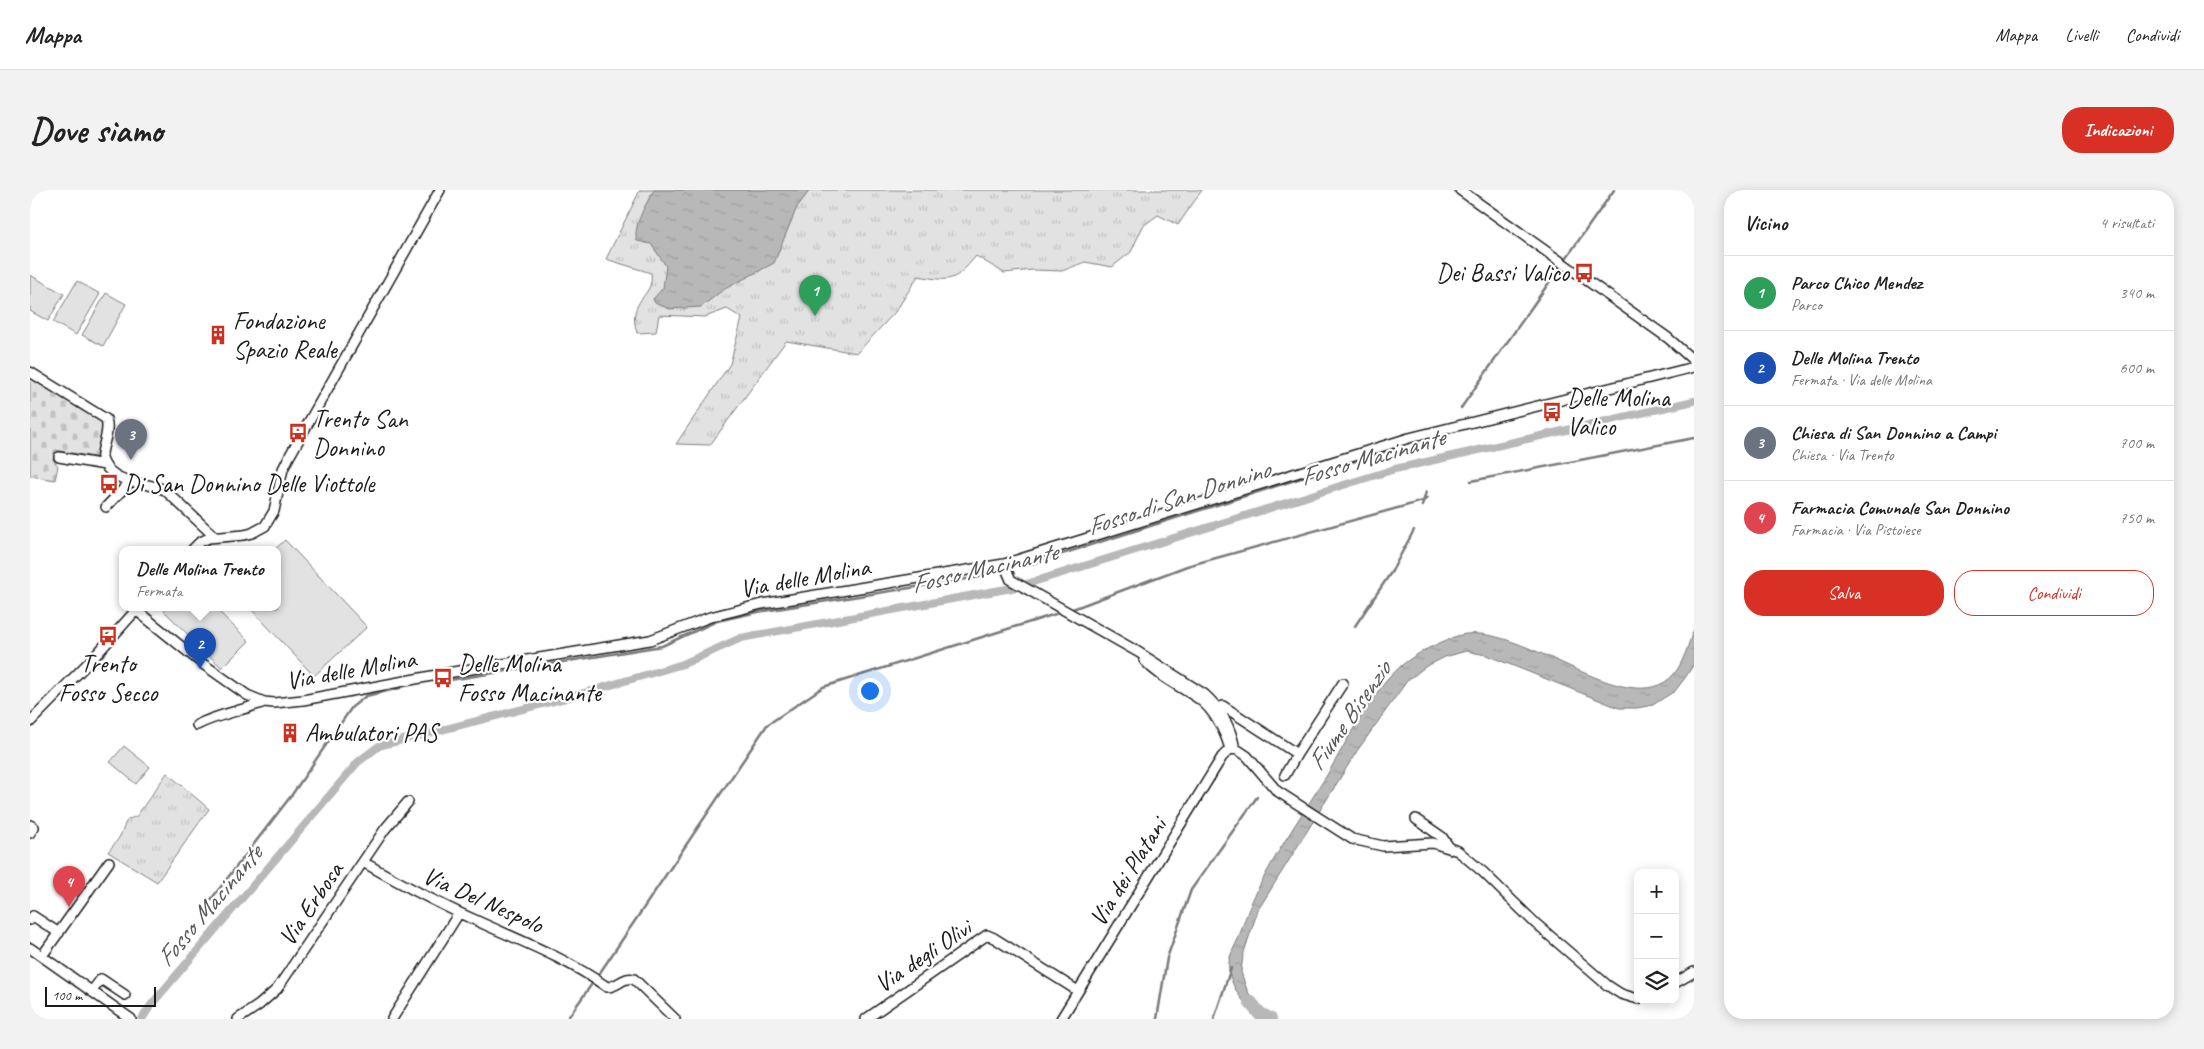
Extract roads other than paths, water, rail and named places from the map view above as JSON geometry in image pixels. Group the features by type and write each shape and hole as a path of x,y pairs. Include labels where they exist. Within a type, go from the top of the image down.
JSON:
{"street":[{"path":"196,546 200,542 215,537 252,533 265,526 270,519 283,469 289,457 440,190"},
{"path":"1460,190 1668,338 1694,361"},
{"name":"Via delle Molina","path":"197,725 213,717 245,710 264,702 303,700 453,672 650,640 710,617 762,604 1004,564 1408,438 1694,367"},
{"path":"30,372 106,420 107,431 101,458 116,476 130,482 158,486 165,490 215,537"},
{"path":"59,457 105,465"},
{"path":"106,507 130,482"},
{"path":"1004,564 1008,575 1017,583 1138,652 1154,671 1201,700 1215,711 1233,749 1247,756 1276,791 1352,839 1382,846 1433,843 1449,848 1465,857 1535,923 1607,985 1621,994 1634,998"},
{"path":"30,722 96,655 135,611"},
{"name":"Via delle Molina","path":"139,611 203,664 247,695 264,702"},
{"path":"1285,775 1343,683"},
{"path":"1215,711 1223,706 1297,754"},
{"name":"Via dei Platani","path":"1061,1019 1222,757 1233,749"},
{"name":"Via Erbosa","path":"238,1019 259,1005 277,989 385,830 408,802"},
{"path":"1416,819 1442,837 1449,848"},
{"path":"30,825 34,827 30,832"},
{"path":"42,956 109,862"},
{"name":"Via Del Nespolo","path":"363,862 408,888 459,913 548,951 587,973 605,986 610,988 630,978 641,984 674,1019"},
{"path":"392,1019 459,913"},
{"path":"30,920 33,916 59,933"},
{"name":"Via degli Olivi","path":"866,1019 987,935 1078,991"},
{"path":"30,948 131,1019"},
{"path":"1679,981 1694,972"},
{"path":"92,991 101,979 125,995"}],"water":[{"path":"654,190 810,190 797,207 774,263 723,290 701,307 670,309 655,303 653,299 663,288 666,266 651,244 637,241 636,235 638,222"},
{"path":"1694,629 1694,664 1685,678 1675,691 1653,705 1637,708 1619,708 1486,655 1466,651 1445,657 1425,667 1407,681 1357,751 1258,910 1243,955 1241,972 1247,990 1254,1002 1265,1011 1258,1018 1237,993 1230,978 1229,970 1231,955 1253,899 1279,851 1360,718 1380,689 1401,666 1420,653 1454,637 1479,634 1508,640 1600,679 1629,687 1654,687 1674,674 1683,658"}],"waterway":[{"path":"1461,408 1614,190"},
{"name":"Fosso Macinante","path":"311,817 358,762 379,746 570,697 683,664 741,638 1017,587 1395,469 1694,401"},
{"path":"1471,481 1694,438"},
{"name":"Fosso di San Donnino","path":"1021,567 1403,446"},
{"path":"1422,506 1426,492"},
{"path":"1070,610 1187,566 1423,501 1428,498"},
{"path":"1355,626 1392,571 1414,530"},
{"name":"Fosso di San Donnino","path":"444,681 662,646 717,621 758,612 986,576"},
{"path":"597,977 767,725 823,687 1062,612"},
{"name":"Fosso di San Donnino","path":"209,902 291,796 352,707 366,696 400,688"},
{"path":"1157,1019 1167,958 1191,890 1257,797"},
{"name":"Fosso Macinante","path":"142,1019 151,1005 308,821"},
{"path":"1214,1019 1231,968"},
{"path":"567,1019 594,981"},
{"name":"Fiume Bisenzio","path":"1250,1002 1260,1014 1270,1019"}],"place":[{"name":"Dei Bassi Valico","path":"1584,273"},
{"name":"Parco Chico Mendez","path":"815,316"},
{"name":"Fondazione Spazio Reale","path":"218,335"},
{"name":"Delle Molina Valico","path":"1552,412"},
{"name":"Trento San Donnino","path":"298,433"},
{"name":"Chiesa di San Donnino a Campi","path":"131,460"},
{"name":"Di San Donnino Delle Viottole","path":"109,484"},
{"name":"Trento Fosso Secco","path":"108,636"},
{"name":"Delle Molina Trento","path":"200,669"},
{"name":"Delle Molina Fosso Macinante","path":"443,678"},
{"name":"Ambulatori PAS","path":"290,733"},
{"name":"Farmacia Comunale San Donnino","path":"69,907"}]}
